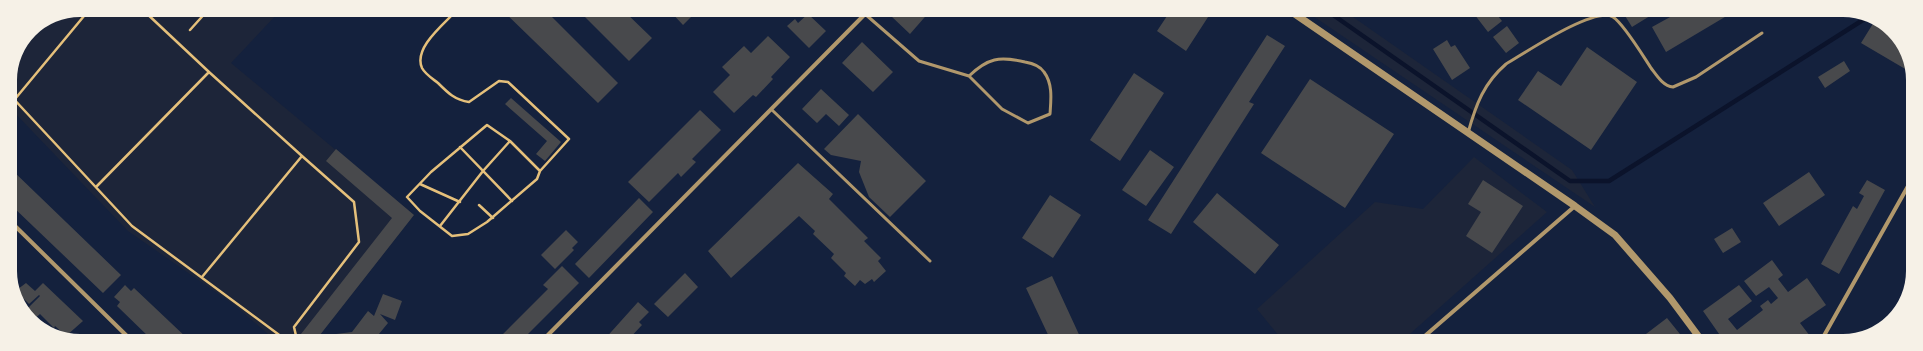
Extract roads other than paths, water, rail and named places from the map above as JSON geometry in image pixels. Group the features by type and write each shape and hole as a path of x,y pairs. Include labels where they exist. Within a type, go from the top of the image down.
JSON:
{"street":[{"path":"549,334 772,110 862,17"},
{"path":"1299,17 1468,132 1615,235 1670,298 1697,334"},
{"path":"1825,334 1906,190"},
{"path":"1427,334 1575,206"},
{"path":"17,228 125,334"}],"lane":[{"path":"869,17 919,60 969,76 1002,109 1028,123 1050,114 1052,92 1044,72 1032,63 1005,57 981,65 969,76"},
{"path":"1468,132 1479,97 1490,80 1506,64 1580,21 1593,17"},
{"path":"1610,17 1616,20 1657,76 1666,85 1673,87 1696,77 1762,33"},
{"path":"772,110 930,261"}],"waterway":[{"path":"1336,17 1570,181 1609,181 1863,20"}]}
